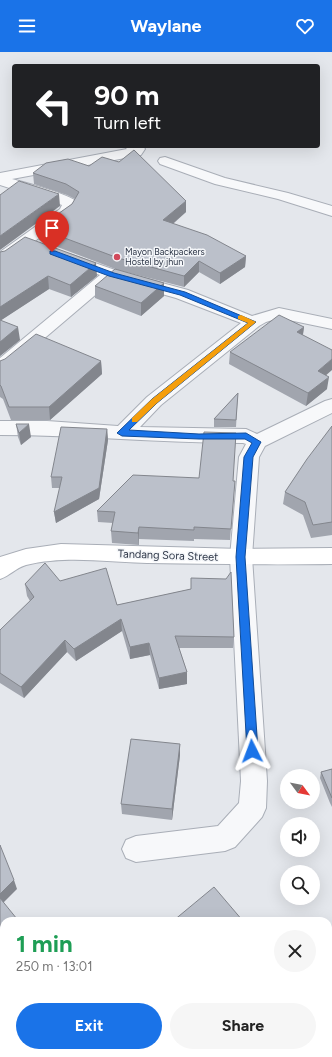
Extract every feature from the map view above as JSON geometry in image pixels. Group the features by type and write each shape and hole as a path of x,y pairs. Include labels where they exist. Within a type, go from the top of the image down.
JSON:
{"street":[{"path":"0,178 136,152 138,149 136,148"},
{"path":"165,161 220,181 283,196 332,211"},
{"path":"0,178 70,203 67,211 0,259"},
{"path":"23,242 112,274 182,294 253,322"},
{"path":"0,367 112,274"},
{"path":"122,433 154,401 253,322 271,314 279,313 332,324"},
{"path":"136,849 225,838 252,808 254,781 241,557 249,457 257,442 332,405"},
{"path":"0,428 47,428 122,433 246,436 257,442"},
{"name":"Tandang Sora Street","path":"2,564 26,557 61,552 241,557 332,556"}],"building":[{"path":"134,150 186,201 163,220 207,235 246,256 220,273 199,261 184,276 118,258 38,228 72,204 79,192 66,184 33,173 46,163 68,159 89,166 102,157 119,162"},
{"path":"19,181 59,194 0,236 0,195"},
{"path":"25,237 96,263 70,285 48,276 0,307 0,252 5,251"},
{"path":"115,269 164,283 141,303 95,286"},
{"path":"279,315 304,327 297,332 332,350 332,359 318,371 329,377 308,393 230,352"},
{"path":"0,320 18,327 0,342"},
{"path":"36,334 101,361 49,407 9,407 0,385 0,361 5,359"},
{"path":"238,393 236,420 214,419"},
{"path":"16,424 29,424 19,433"},
{"path":"332,426 332,522 313,525 305,502 285,492 307,459"},
{"path":"61,427 107,429 99,488 54,512 62,477 51,477"},
{"path":"204,432 236,433 233,481 235,481 231,529 194,527 194,530 139,527 138,533 111,531 115,512 97,511 133,475 199,478"},
{"path":"45,563 60,581 106,568 117,605 191,589 191,578 226,579 231,572 234,637 175,636 187,672 159,678 149,643 130,647 121,619 74,649 65,640 21,687 0,673 0,630 34,597 25,584"},
{"path":"131,739 180,744 172,809 121,804"},
{"path":"332,769 332,798 321,772"},
{"path":"0,845 14,880 0,894"},
{"path":"214,887 240,917 178,917"},
{"path":"0,898 15,917 0,917"}],"slow traffic":[{"path":"135,420 154,401 253,322 241,317"}],"place":[{"name":"Mayon Backpackers Hostel by jhun","path":"117,257"}],"route":[{"path":"52,252 112,274 182,294 253,322 154,401 122,433 246,436 257,442 249,457 241,557 252,751"}]}
